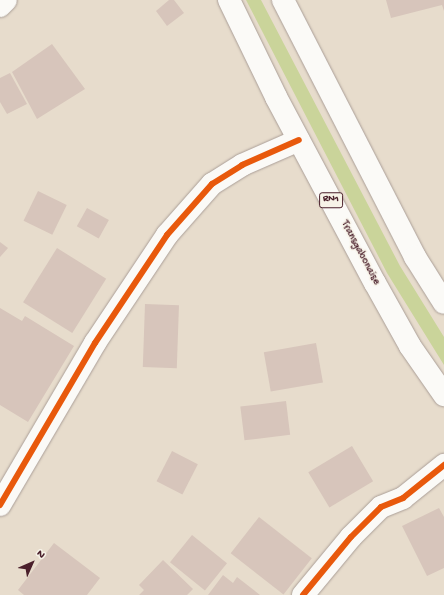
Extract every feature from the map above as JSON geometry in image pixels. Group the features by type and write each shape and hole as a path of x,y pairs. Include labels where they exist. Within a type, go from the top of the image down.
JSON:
{"main road":[{"path":"0,6 6,0"},
{"name":"Transgabonaise","path":"229,0 299,140 410,346 444,395"},
{"path":"283,0 408,243 444,303"},
{"path":"0,505 95,343 167,235 212,184 242,165 299,140"},
{"path":"303,595 351,537 381,507 403,498 444,465"}],"green space":[{"path":"246,0 261,0 400,266 444,337 444,365 387,273"}],"building":[{"path":"169,0 174,0 184,13 167,26 156,11"},
{"path":"386,0 444,0 444,11 442,5 391,18"},
{"path":"52,44 85,89 37,119 12,72"},
{"path":"10,73 27,104 7,114 0,102 0,78"},
{"path":"38,191 67,205 52,235 24,221"},
{"path":"87,208 109,220 99,238 77,226"},
{"path":"0,242 8,248 0,257"},
{"path":"57,248 106,279 72,333 23,302"},
{"path":"145,304 179,305 177,368 143,367"},
{"path":"0,308 22,321 25,316 74,346 28,422 0,405"},
{"path":"316,343 323,382 271,392 264,352"},
{"path":"286,401 290,435 244,440 240,407"},
{"path":"352,446 373,481 329,507 308,472"},
{"path":"172,451 198,464 182,494 157,481"},
{"path":"439,508 444,517 444,568 427,576 402,526"},
{"path":"259,517 312,558 283,594 231,553"},
{"path":"192,535 227,563 205,591 170,562"},
{"path":"54,543 100,578 87,595 24,595 18,590"},
{"path":"163,560 193,589 187,595 139,595 144,590 139,585"},
{"path":"223,575 233,583 237,577 260,595 208,595"}],"cycle path":[{"path":"0,505 95,343 167,235 212,184 242,165 299,140"},
{"path":"303,595 351,537 381,507 403,498 444,465"}]}
